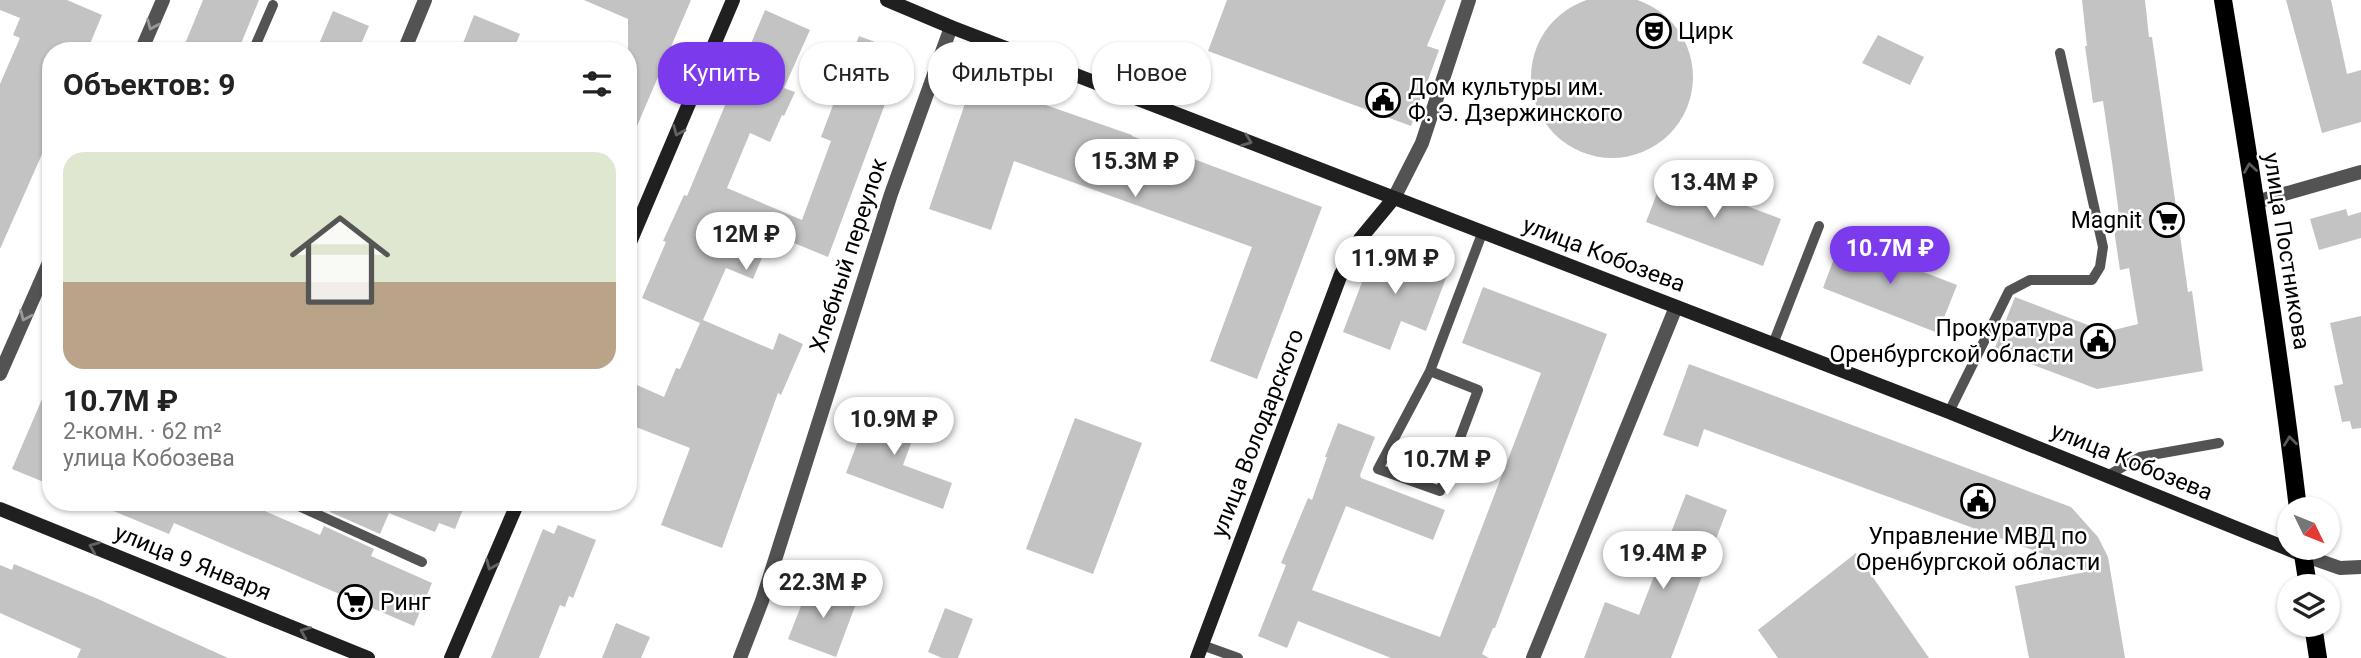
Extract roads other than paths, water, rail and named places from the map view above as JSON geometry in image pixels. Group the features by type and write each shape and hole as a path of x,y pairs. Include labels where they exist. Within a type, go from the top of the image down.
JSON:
{"main road":[{"path":"637,226 733,0"},
{"name":"улица Кобозева","path":"887,0 2277,541"},
{"name":"улица Постникова","path":"2223,0 2256,202 2297,497"},
{"name":"улица Володарского","path":"1199,652 1341,274 1360,239 1394,198"},
{"name":"улица 9 Января","path":"0,509 368,658"},
{"path":"451,658 514,511"},
{"path":"2315,637 2318,658"}],"street":[{"path":"145,42 163,0"},
{"path":"408,42 425,0"},
{"name":"улица Володарского","path":"1394,198 1422,143 1469,0"},
{"name":"Хлебный переулок","path":"740,658 762,601 891,194 951,27"},
{"path":"2256,202 2361,172"},
{"path":"0,374 42,278"},
{"path":"1533,658 1676,307"},
{"path":"2323,560 2340,568 2361,568"}],"lane":[{"path":"257,42 273,5"},
{"path":"1949,412 2009,291 2031,280 2092,280 2101,267 2103,247 2060,53"},
{"path":"1773,344 1819,226"},
{"path":"1430,371 1478,390 1440,491 1378,469 1430,371 1483,231"},
{"path":"2107,476 2140,457 2219,443"},
{"path":"310,511 422,562"},
{"path":"1199,652 1238,658"}],"place":[{"name":"Цирк","path":"1654,31"},
{"name":"Дом культуры им. Ф. Э. Дзержинского","path":"1383,100"},
{"name":"Magnit","path":"2167,220"},
{"name":"Прокуратура Оренбургской области","path":"2098,341"},
{"name":"Управление МВД по Оренбургской области","path":"1978,501"},
{"name":"Ринг","path":"355,602"}]}
